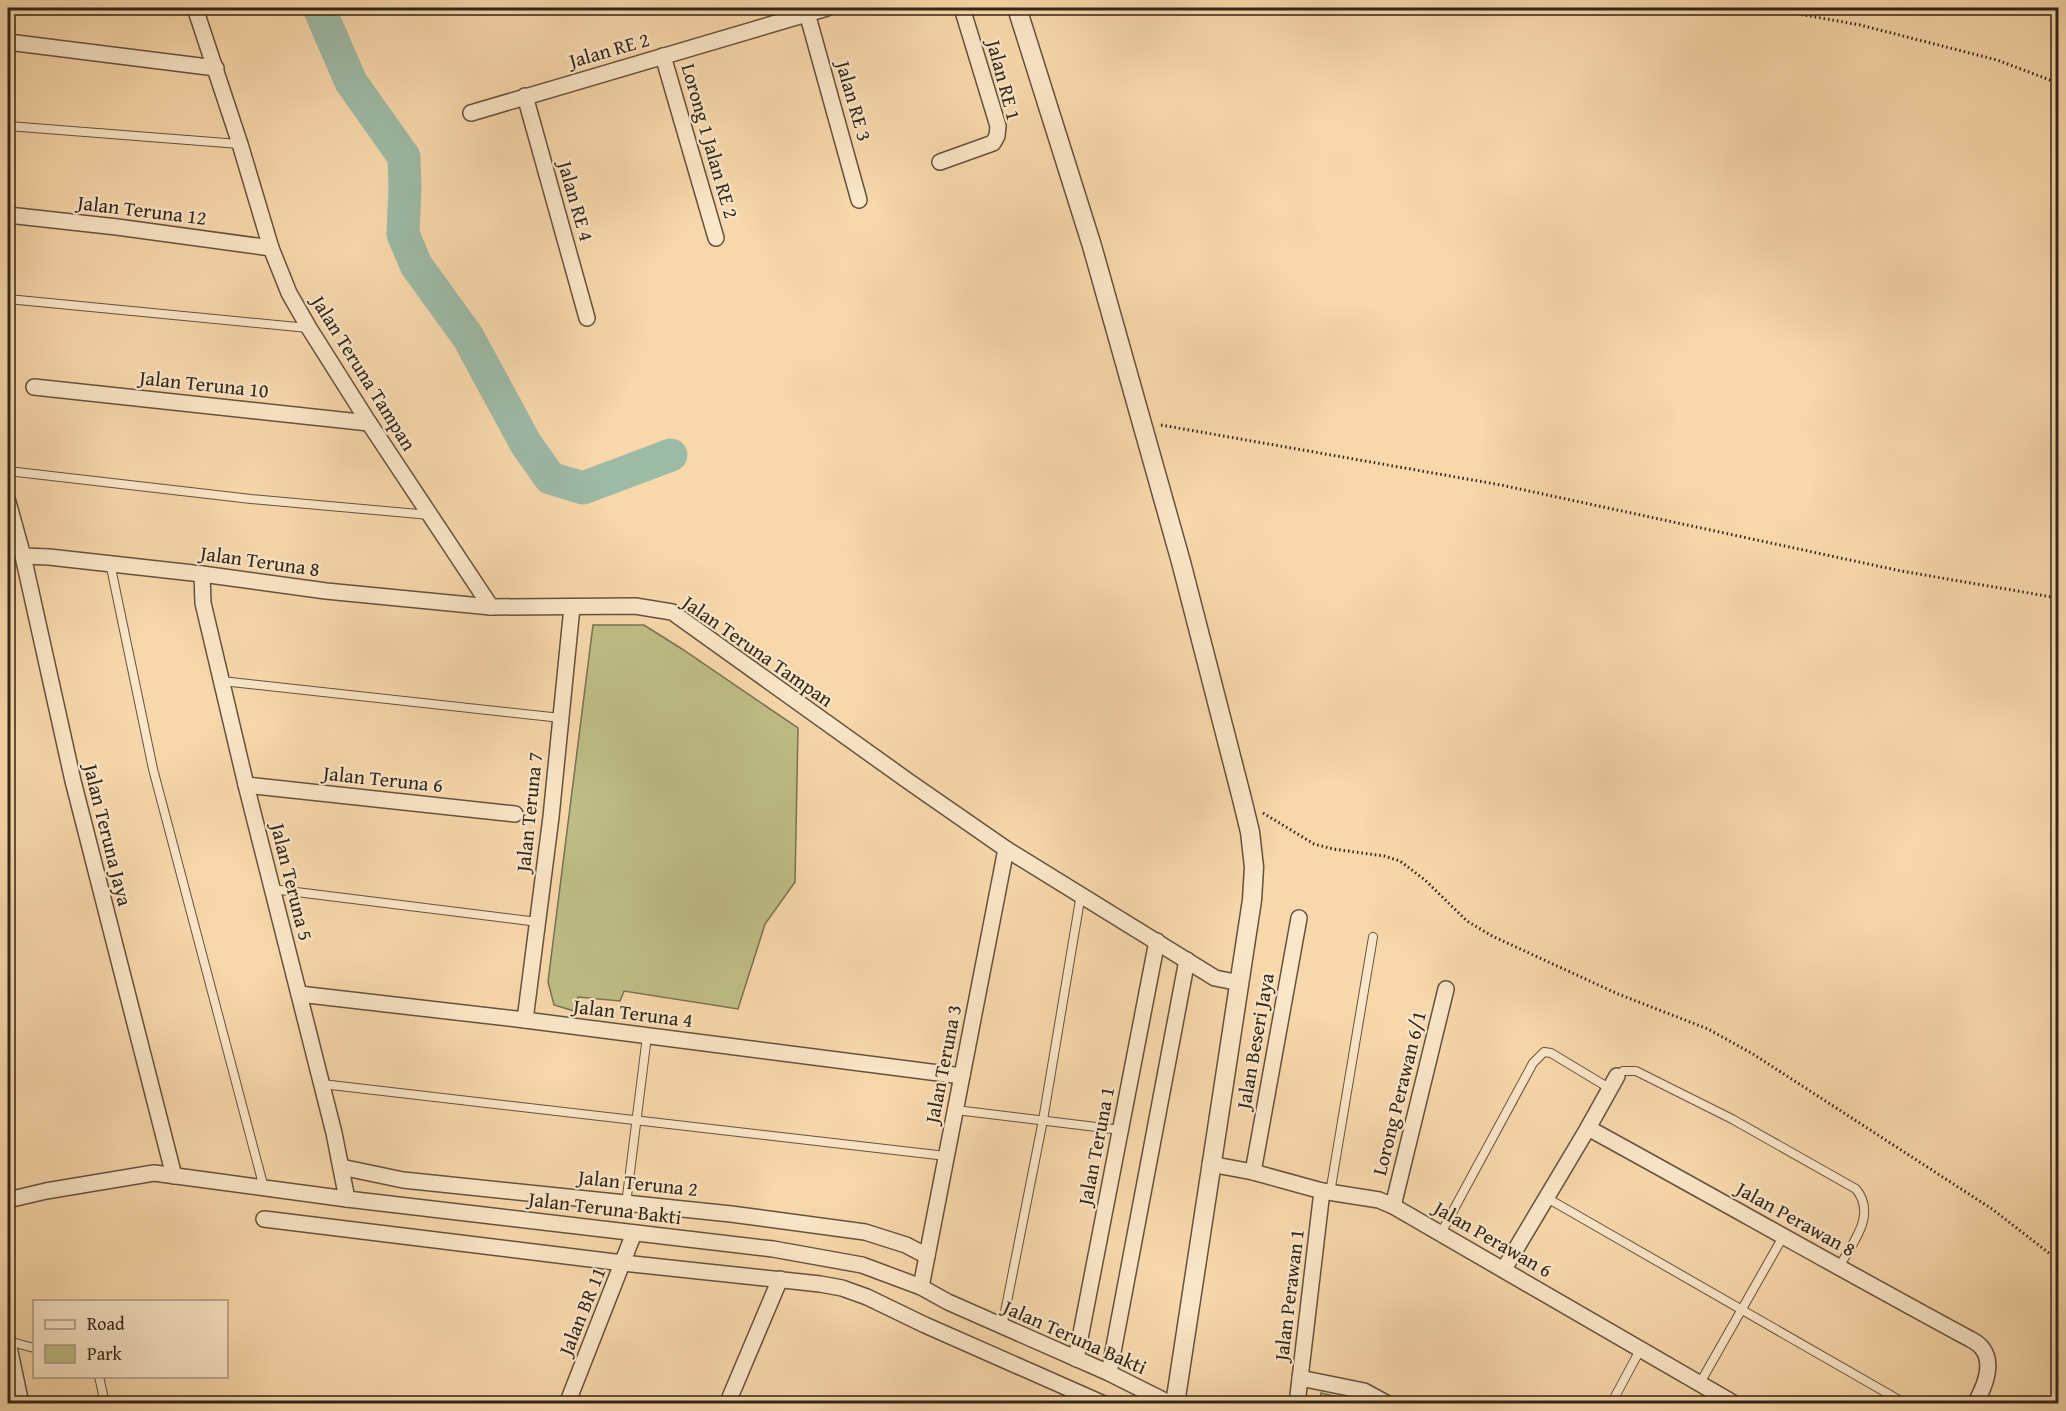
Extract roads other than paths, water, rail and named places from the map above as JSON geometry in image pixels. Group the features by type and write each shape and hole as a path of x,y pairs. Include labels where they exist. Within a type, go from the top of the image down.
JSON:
{"street":[{"name":"Jalan Teruna Tampan","path":"195,8 216,68 271,248 289,293 369,423 491,607 635,606 672,612 1006,849 1215,978 1240,983"},
{"name":"Jalan RE 2","path":"471,113 827,8"},
{"name":"Jalan RE 1","path":"940,162 993,143 997,136 998,126 962,8"},
{"path":"1017,8 1092,246 1181,562 1250,832 1254,867 1252,900 1240,983 1173,1404"},
{"name":"Jalan RE 3","path":"807,14 859,200"},
{"path":"8,42 216,68"},
{"name":"Lorong 1 Jalan RE 2","path":"663,56 716,238"},
{"name":"Jalan RE 4","path":"525,96 588,318"},
{"name":"Jalan Teruna 12","path":"8,215 271,248"},
{"name":"Jalan Teruna 10","path":"34,387 369,423"},
{"name":"Jalan Teruna Jaya","path":"8,502 23,556 73,781 174,1176"},
{"name":"Jalan Teruna 8","path":"23,556 110,563 326,591 491,607"},
{"name":"Jalan Teruna 5","path":"202,574 203,603 246,786 322,1084 347,1199"},
{"name":"Jalan Teruna 7","path":"525,1020 551,817 572,607"},
{"name":"Jalan Teruna 6","path":"246,786 515,814"},
{"name":"Jalan Teruna 3","path":"921,1287 1006,849"},
{"name":"Jalan Beseri Jaya","path":"1253,1172 1299,918"},
{"name":"Jalan Teruna 1","path":"1076,1359 1157,941"},
{"path":"1108,1373 1187,960"},
{"name":"Lorong Perawan 6/1","path":"1392,1206 1446,989"},
{"name":"Jalan Teruna 4","path":"299,994 525,1020 962,1076"},
{"path":"1504,1269 1613,1082"},
{"name":"Jalan Perawan 8","path":"1588,1128 1970,1339 1982,1348 1988,1364 1986,1380 1975,1404"},
{"name":"Jalan Perawan 6","path":"1210,1164 1253,1172 1326,1192 1379,1200 1504,1269 1735,1404"},
{"name":"Jalan Teruna 2","path":"341,1167 403,1180 731,1214 865,1232 906,1245 927,1256"},
{"name":"Jalan Teruna Bakti","path":"8,1200 46,1191 154,1173 347,1199 773,1249 862,1265 921,1287 948,1302 1173,1404"},
{"name":"Jalan Perawan 1","path":"1296,1404 1326,1192"},
{"path":"264,1219 842,1288 867,1297 1104,1404"},
{"name":"Jalan BR 11","path":"567,1404 634,1233"},
{"path":"728,1402 780,1280"},
{"path":"8,1342 21,1404"},
{"path":"1300,1378 1364,1391 1388,1404"}],"lane":[{"path":"8,126 240,144"},
{"path":"8,299 309,328"},
{"path":"8,471 251,499 431,516"},
{"path":"110,563 153,769 264,1188"},
{"path":"222,681 561,718"},
{"path":"272,889 538,922"},
{"path":"1002,1327 1043,1120 1081,894"},
{"path":"1326,1192 1373,937"},
{"path":"626,1204 647,1036"},
{"path":"1441,1233 1533,1063 1545,1052 1613,1082 1623,1071 1636,1071 1732,1119 1856,1189 1863,1198 1866,1210 1863,1223 1839,1267"},
{"path":"322,1084 946,1156"},
{"path":"956,1110 1121,1130"},
{"path":"1546,1198 1906,1404"},
{"path":"1700,1383 1784,1235"},
{"path":"8,1342 33,1348"},
{"path":"1611,1404 1640,1350"},
{"path":"99,1378 105,1404"}],"waterway":[{"path":"319,8 351,82 404,157 403,234 416,265 468,337 526,444 550,478 583,488 671,455"}]}
